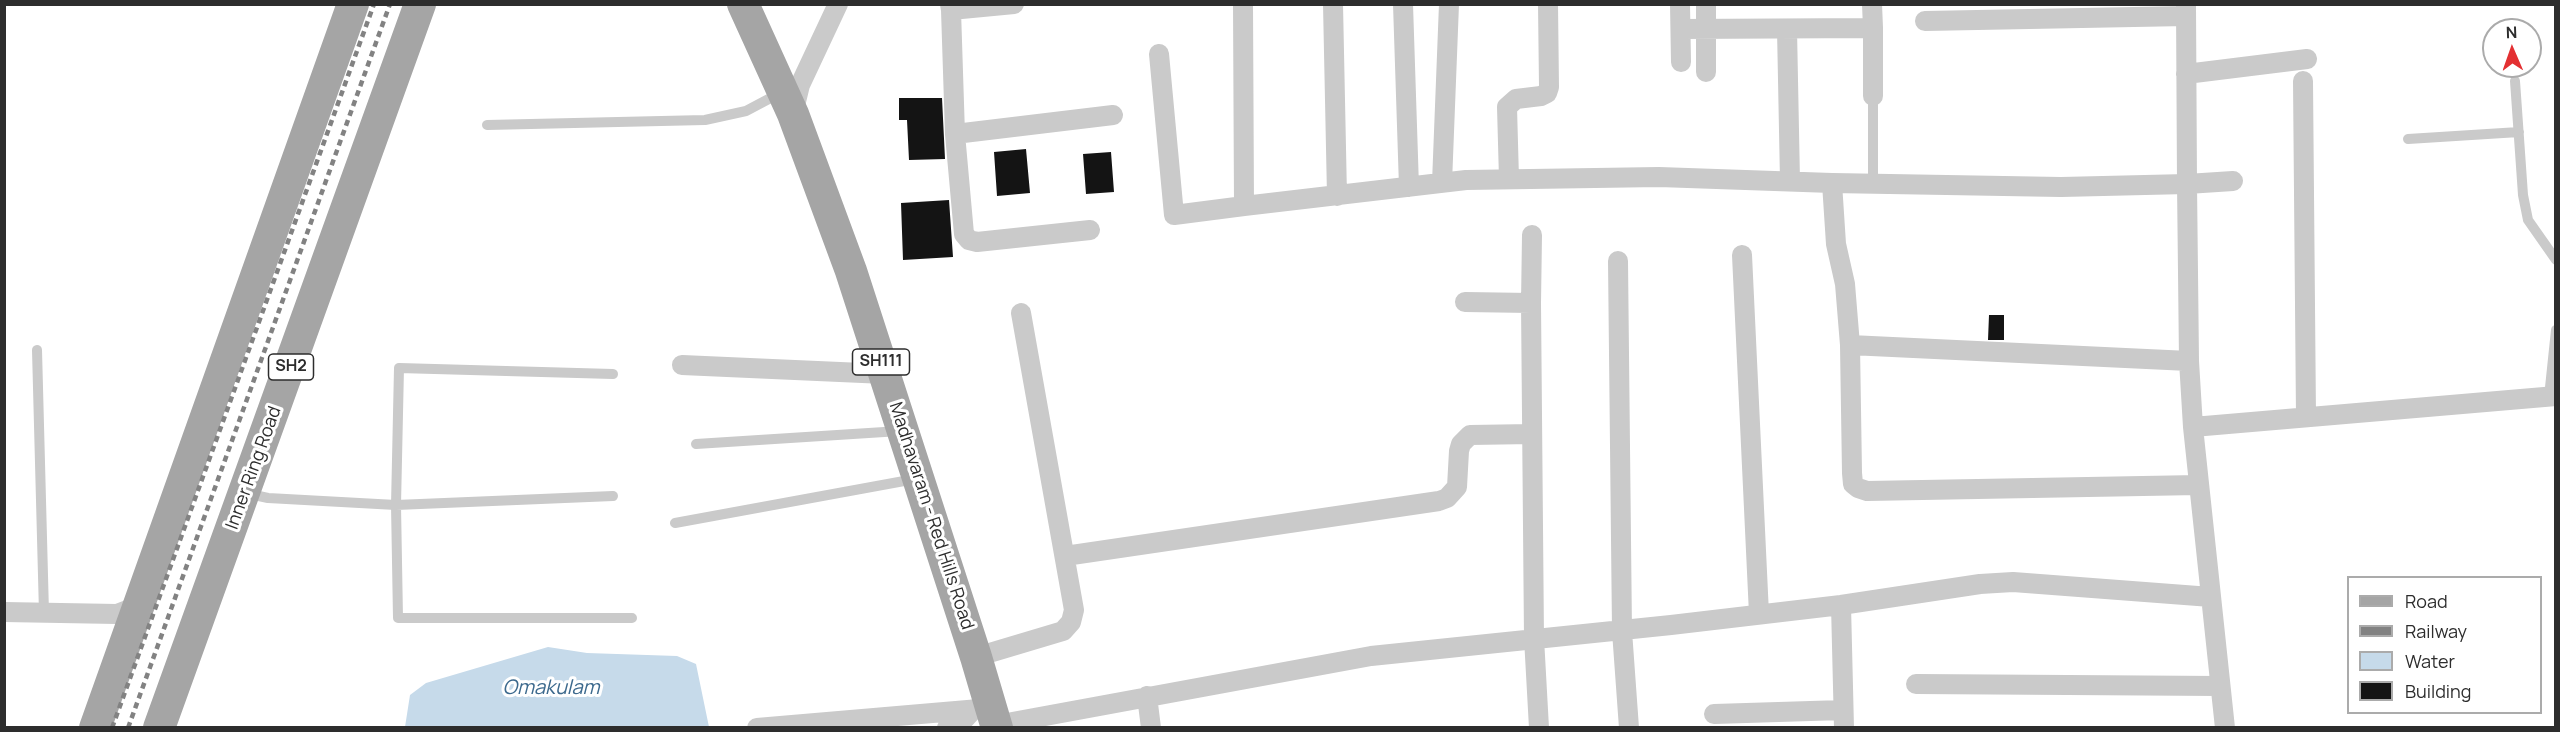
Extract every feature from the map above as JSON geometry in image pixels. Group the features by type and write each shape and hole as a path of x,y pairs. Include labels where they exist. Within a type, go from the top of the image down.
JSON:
{"main road":[{"path":"95,728 322,97 353,4"},
{"name":"Inner Ring Road","path":"159,728 420,4"},
{"name":"Madhavaram - Red Hills Road","path":"743,4 788,103 851,271 976,657 989,717"}],"street":[{"path":"788,103 800,85 838,4"},
{"path":"1014,4 951,7 955,134 961,222 964,234 969,240 977,243 1090,230"},
{"path":"1243,4 1244,206"},
{"path":"1333,4 1337,196"},
{"path":"1403,4 1409,187"},
{"path":"1442,183 1449,4"},
{"path":"1509,179 1507,107 1516,99 1541,96 1547,93 1549,87 1548,4"},
{"path":"1680,4 1681,62"},
{"path":"1706,4 1706,72"},
{"path":"1872,4 1873,96"},
{"path":"1925,21 2186,10 2189,361 2198,485 2225,728"},
{"path":"1681,29 1873,28"},
{"path":"1787,29 1790,181"},
{"path":"1159,54 1174,215 1442,183 1509,179 1659,177 2061,187 2233,181"},
{"path":"2186,74 2307,59"},
{"path":"2303,81 2306,417"},
{"path":"955,134 1113,115"},
{"path":"1832,183 1836,244 1845,284 1850,345 1853,484 1867,491 2198,485"},
{"path":"1532,234 1534,638 1539,728"},
{"path":"1742,255 1759,614"},
{"path":"1618,261 1622,630 1629,728"},
{"path":"1465,302 1531,303"},
{"path":"976,657 1063,631 1071,622 1074,610 1020,314"},
{"path":"1850,345 2189,361"},
{"path":"682,365 885,374"},
{"path":"2193,427 2552,396"},
{"path":"1065,556 1438,501 1447,498 1457,487 1459,451 1461,444 1470,435 1532,434"},
{"path":"757,728 989,717 1147,696 1371,656 1759,614 1980,584 2013,582 2211,597"},
{"path":"1714,714 1844,719 1841,604"},
{"path":"4,612 117,614 140,605"},
{"path":"1917,684 2219,686"},
{"path":"1147,696 1151,728"},
{"path":"947,728 989,717"}],"lane":[{"path":"2515,81 2523,195 2528,220 2556,260"},
{"path":"1873,96 1873,184"},
{"path":"487,125 705,120 788,103"},
{"path":"2408,139 2518,132"},
{"path":"2552,396 2556,330"},
{"path":"37,351 44,612"},
{"path":"613,374 399,368 396,505 398,618 632,618"},
{"path":"696,444 903,431"},
{"path":"675,522 919,478"},
{"path":"245,493 268,498 396,505 613,496"}],"water":[{"name":"Omakulam","path":"548,647 587,653 677,656 696,664 709,727 405,727 410,695 426,683"}],"building":[{"path":"899,98 942,98 945,159 909,160 907,120 899,120"},
{"path":"1026,149 1030,193 997,196 994,152"},
{"path":"1111,152 1114,192 1086,194 1083,154"},
{"path":"949,200 953,257 903,260 901,203"},
{"path":"1989,315 2004,315 2004,340 1988,340"}],"railway":[{"path":"112,728 374,4"},
{"path":"128,728 390,4"}]}
